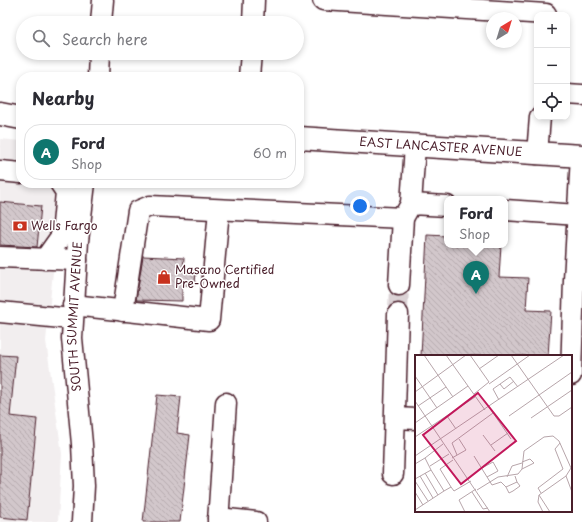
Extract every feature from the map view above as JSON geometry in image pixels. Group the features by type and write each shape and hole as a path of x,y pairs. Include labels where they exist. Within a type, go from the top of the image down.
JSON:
{"main road":[{"path":"0,114 16,117"},
{"name":"EAST LANCASTER AVENUE","path":"304,138 581,156"}],"street":[{"path":"102,16 103,0"},
{"path":"253,16 254,0"},
{"path":"323,0 546,10"},
{"path":"98,72 99,60"},
{"path":"249,72 250,60"},
{"path":"570,94 582,95"},
{"path":"537,154 540,120"},
{"path":"399,285 415,146"},
{"path":"572,355 581,156"},
{"path":"0,171 16,173"},
{"path":"45,259 62,235 66,192 63,188"},
{"name":"SOUTH SUMMIT AVENUE","path":"82,522 84,486 82,444 74,367 73,312 84,188"},
{"path":"123,311 138,211 150,206 219,210 407,211 444,206"},
{"path":"0,312 123,311 209,320 219,210"},
{"path":"508,210 578,215"},
{"path":"0,257 77,260"},
{"path":"393,474 396,418 398,314"},
{"path":"226,403 218,520 256,522"},
{"path":"396,418 415,419"}],"shaded area":[{"path":"0,139 16,141 16,188 61,188 46,341 62,454 58,522 0,522"}],"building":[{"name":"Wells Fargo","path":"0,202 41,206 37,247 0,245"},
{"path":"427,235 444,236 444,248 501,248 499,277 528,278 526,310 551,311 548,355 421,355"},
{"name":"Masano Certified Pre-Owned","path":"143,256 184,258 183,270 196,270 195,285 182,285 182,301 136,300"},
{"path":"0,355 16,356 10,416 37,419 27,520 0,517"},
{"path":"157,395 181,397 177,433 190,435 180,522 143,522"}],"tunnel":[{"path":"398,314 399,285"}],"place":[{"name":"Wells Fargo","path":"20,226"},
{"name":"Masano Certified Pre-Owned","path":"164,277"},
{"name":"Ford","path":"476,294"}]}
